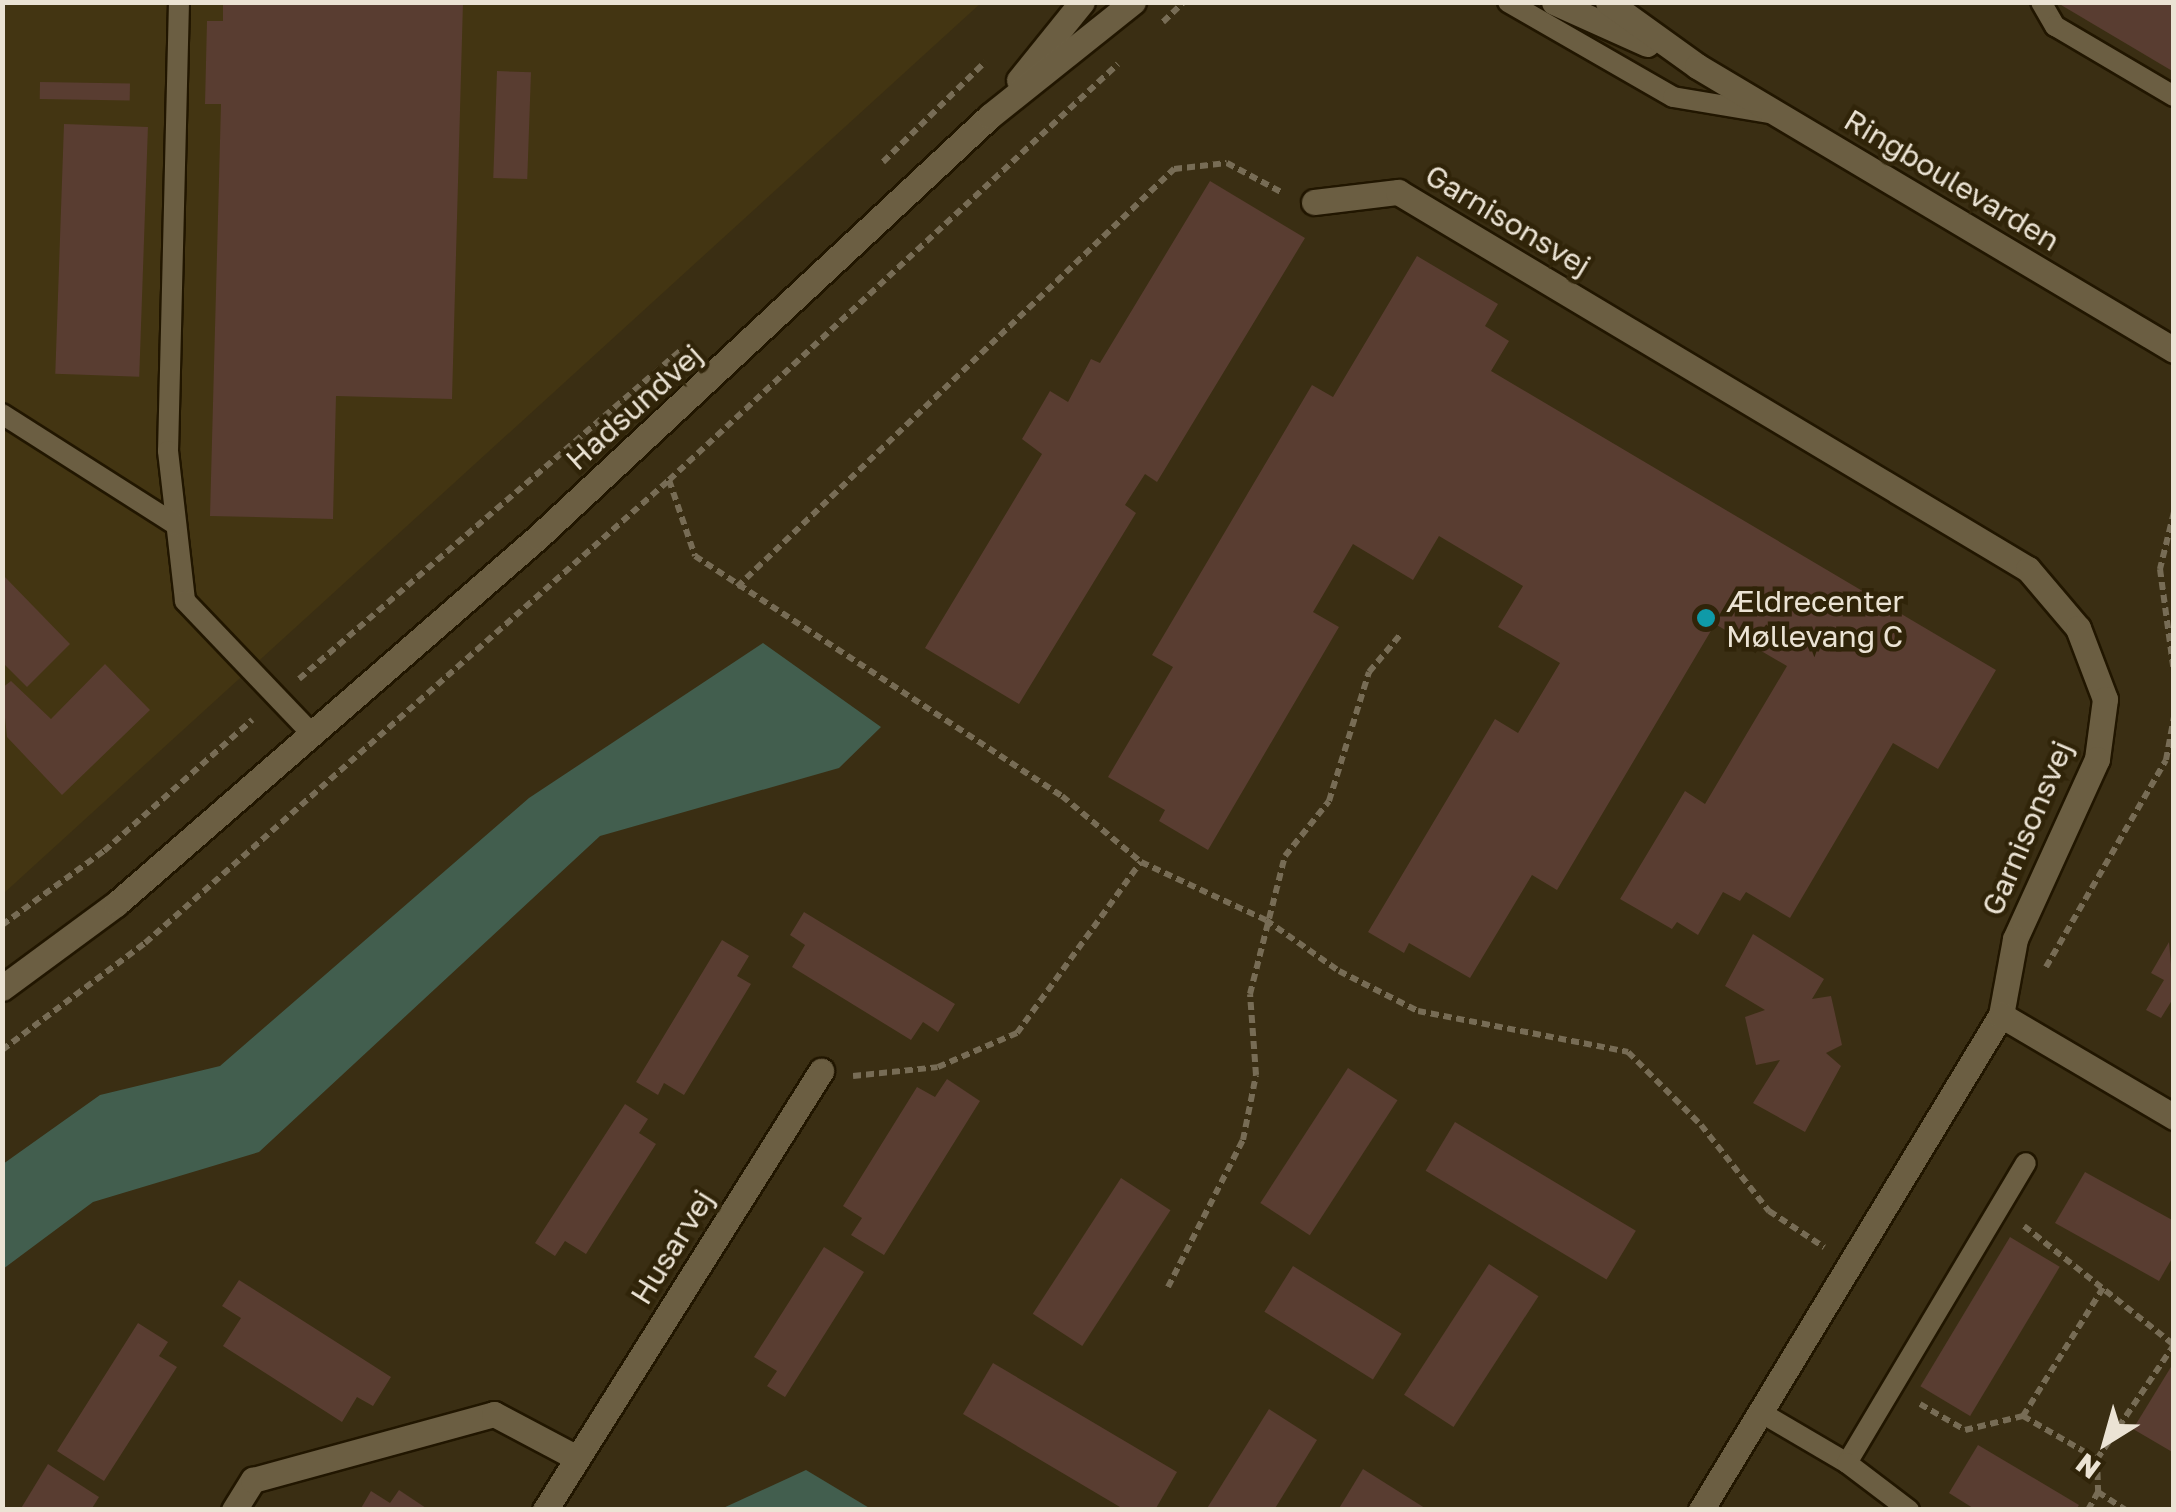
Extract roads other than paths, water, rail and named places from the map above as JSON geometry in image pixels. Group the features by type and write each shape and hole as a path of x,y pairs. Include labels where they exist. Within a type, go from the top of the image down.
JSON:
{"street":[{"name":"Hadsundvej","path":"990,116 1082,2"},
{"name":"Hadsundvej","path":"2,988 116,904 312,734 751,345 990,116 1133,2"},
{"name":"Ringboulevarden","path":"1554,2 1697,66"},
{"name":"Ringboulevarden","path":"1608,2 1697,66 2174,350"},
{"name":"Garnisonsvej","path":"1314,202 1398,192 2028,569 2078,628 2105,699 2097,760 2014,939 2001,1015 1700,1510"},
{"path":"2001,1015 2174,1117"},
{"name":"Husarvej","path":"545,1510 821,1071"},
{"path":"234,1510 253,1480 494,1414 578,1458"}],"lane":[{"path":"179,2 168,451 185,601 312,734"},
{"path":"1508,2 1673,97 1778,114"},
{"path":"2041,2 2055,26 2174,96"},
{"path":"2,414 176,526"},
{"path":"1847,1463 2026,1163"},
{"path":"1760,1412 1847,1463 1910,1510"}],"place":[{"name":"Ældrecenter Møllevang C","path":"1706,618"}]}
